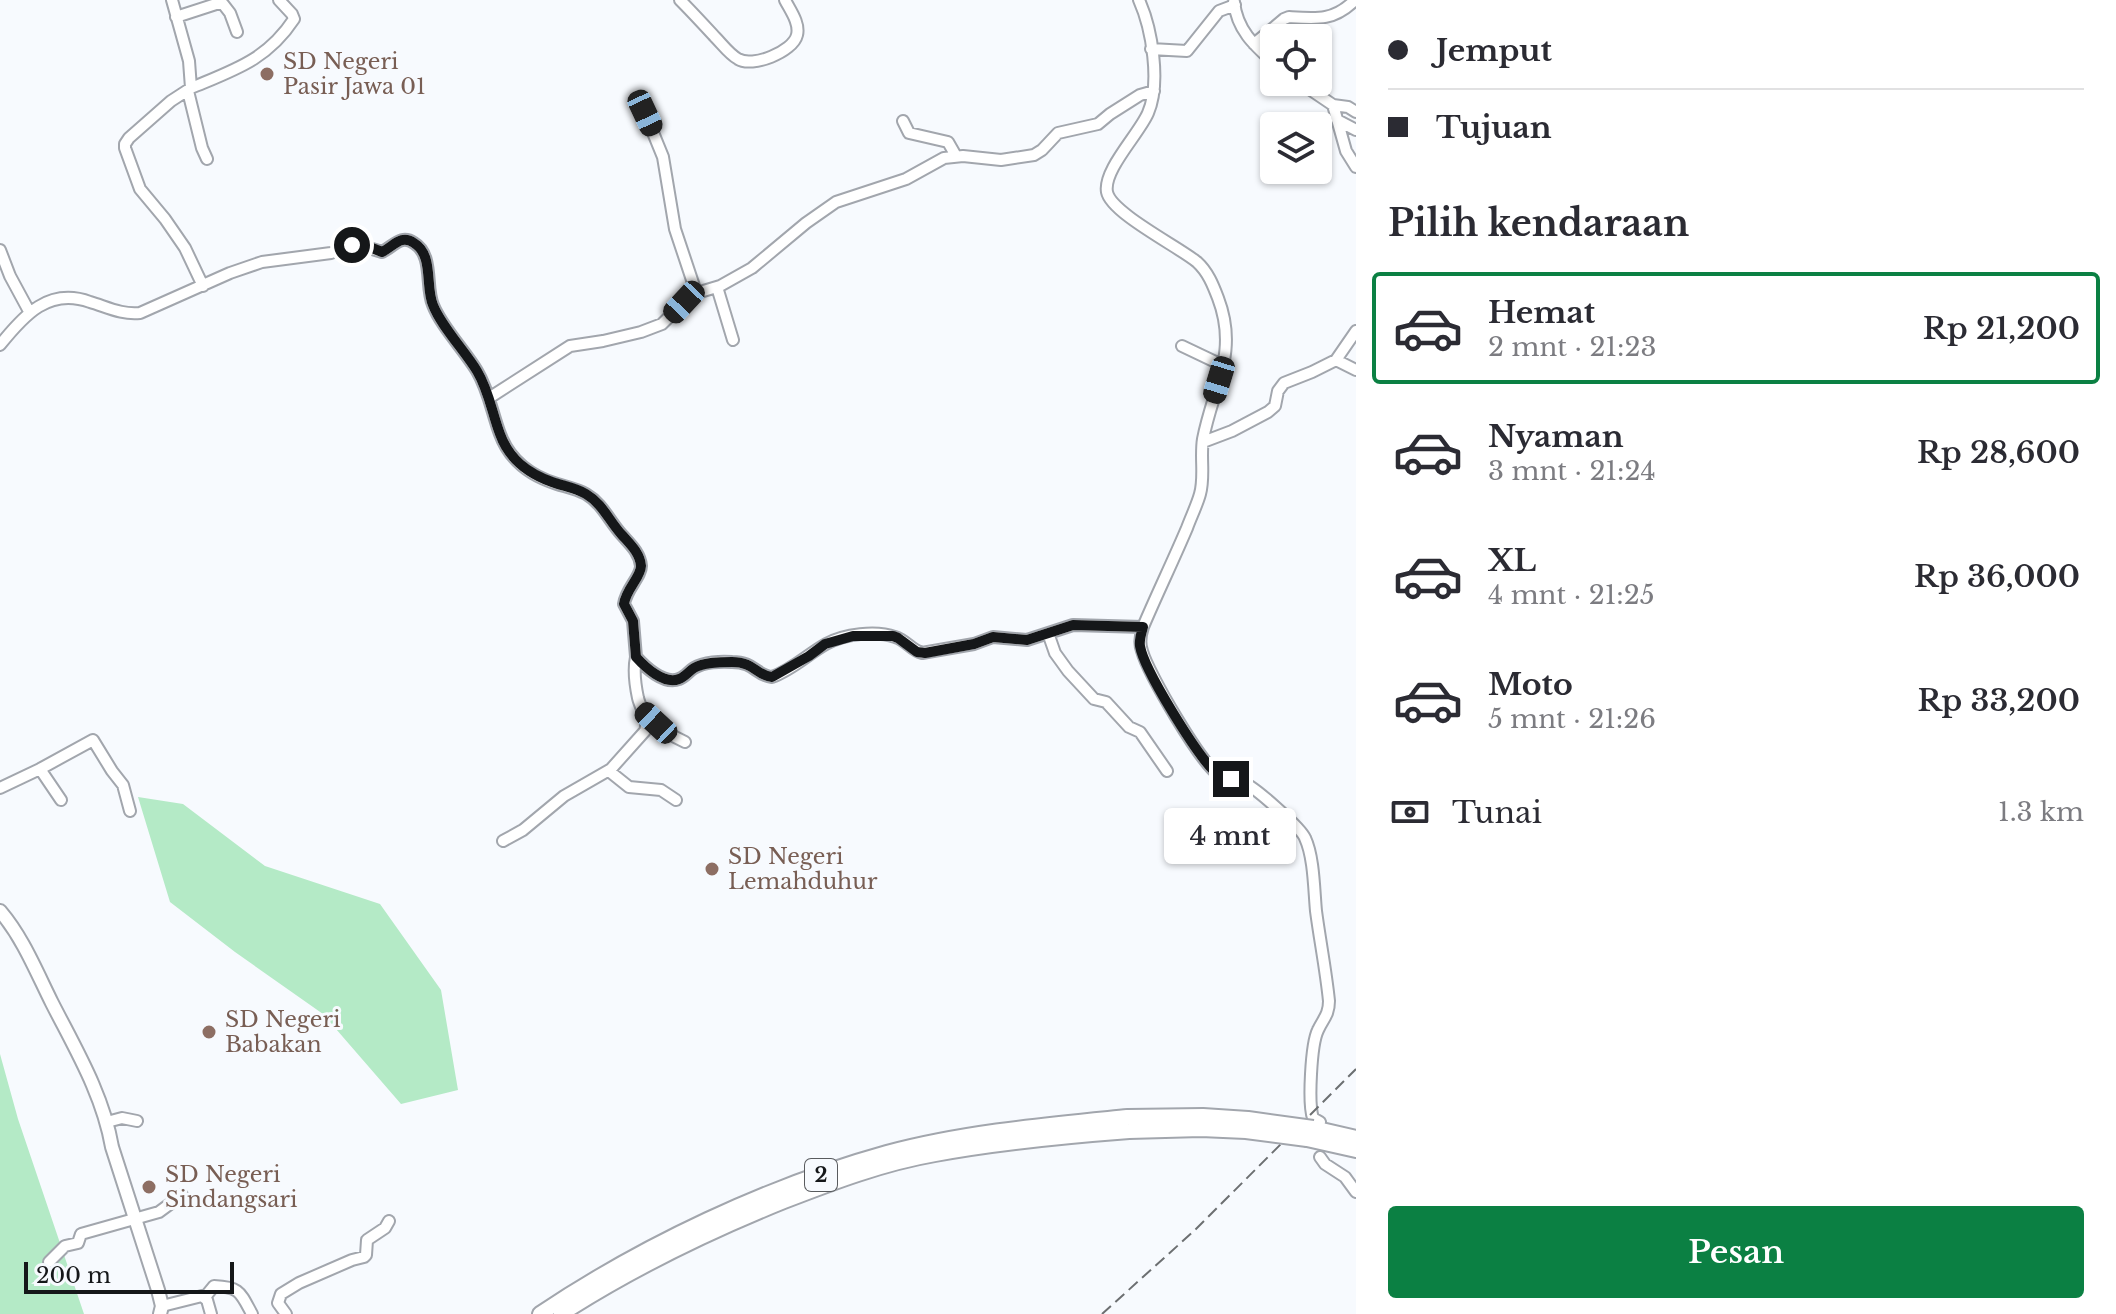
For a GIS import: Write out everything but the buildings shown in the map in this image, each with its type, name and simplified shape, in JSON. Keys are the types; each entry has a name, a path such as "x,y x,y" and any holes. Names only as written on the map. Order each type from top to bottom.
{"highway":[{"name":"2","path":"540,1314 633,1258 726,1212 816,1176 887,1153 937,1142 1040,1126 1128,1124 1218,1117 1248,1119 1356,1138"},
{"name":"2","path":"561,1314 639,1268 730,1223 819,1187 933,1154 1128,1124"},
{"name":"2","path":"1313,1130 1356,1150"}],"main road":[{"path":"0,911 23,943 99,1095 112,1147 156,1281 161,1310"}],"street":[{"path":"172,0 189,61 190,90 207,159"},
{"path":"203,286 181,242 140,189 125,144 171,101 243,66 266,50 294,19 279,0"},
{"path":"680,0 730,53 749,62 763,60 795,41 797,25 785,0"},
{"path":"1139,0 1151,49 1154,91 1141,127 1113,169 1107,193 1125,214 1189,256 1208,275 1223,311 1226,351 1203,442 1199,498 1143,627 1140,647 1149,668 1216,774 1252,787 1305,837 1329,1001 1327,1018 1317,1033 1312,1069 1313,1130"},
{"path":"1254,44 1284,19 1331,17 1344,11 1355,0"},
{"path":"1151,49 1187,51 1219,11 1234,2 1239,24 1260,50"},
{"path":"176,17 223,4 237,32"},
{"path":"696,290 700,292 717,287 756,265 806,223 843,199 906,179 939,160 956,156 1001,160 1030,156 1039,152 1058,133 1098,124 1137,97 1154,91"},
{"path":"1320,96 1333,105 1348,107 1356,112"},
{"path":"1333,105 1346,151 1356,167"},
{"path":"645,113 663,157 675,229 696,290"},
{"path":"1337,120 1356,130"},
{"path":"903,121 909,133 948,142 956,156"},
{"path":"0,345 30,313 51,300 67,297 122,313 140,313 262,262 331,253 356,244 382,252 399,240 411,241 419,247 425,258 433,306 484,383 503,443 516,462 548,481 578,490 592,498 640,560 641,570 628,589 624,604 633,621 634,676 647,724 645,731 609,771 564,796 523,830 503,841"},
{"path":"0,250 30,313"},
{"path":"717,287 733,340"},
{"path":"489,398 570,346 641,332 662,324 696,290"},
{"path":"1203,442 1268,412 1275,406 1278,391 1284,383 1336,360 1356,331"},
{"path":"1182,346 1224,366"},
{"path":"1336,360 1356,370"},
{"path":"636,657 668,680 677,680 697,666 729,662 745,663 762,675 772,677 825,644 853,636 893,636 917,652 925,653 974,644 993,637 1025,640 1073,625 1143,627"},
{"path":"1048,633 1055,653 1068,671 1094,699 1106,702 1129,727 1140,732 1167,771"},
{"path":"641,708 669,734 685,742"},
{"path":"0,788 93,740 123,785 130,811"},
{"path":"40,769 61,800"},
{"path":"609,771 629,787 661,790 676,800"},
{"path":"107,1122 122,1118 137,1121"},
{"path":"1320,1157 1345,1177 1356,1192"},
{"path":"49,1262 62,1248 79,1242 81,1234 159,1212 182,1195"},
{"path":"286,1314 278,1303 281,1294 299,1283 364,1257 367,1240 385,1228 389,1221"},
{"path":"205,1297 214,1286 231,1286 242,1295 252,1314"},
{"path":"161,1310 199,1296 205,1297"},
{"path":"205,1297 211,1314"}],"green space":[{"path":"138,797 183,804 265,866 380,904 441,990 458,1090 401,1104 323,1014 170,902"},
{"path":"0,1054 18,1119 84,1314 0,1314"}],"railway":[{"path":"1102,1314 1195,1230 1356,1069"}],"place":[{"name":"SD Negeri Pasir Jawa 01","path":"267,74"},
{"name":"SD Negeri Lemahduhur","path":"712,869"},
{"name":"SD Negeri Babakan","path":"209,1032"},
{"name":"SD Negeri Sindangsari","path":"149,1187"}],"route":[{"path":"352,245 364,245 382,252 401,239 417,244 425,258 433,306 481,378 507,450 525,468 548,481 578,490 598,503 633,548 640,560 641,570 628,589 624,604 633,621 636,657 644,666 668,680 677,680 697,666 729,662 745,663 762,675 772,677 829,642 867,634 896,637 917,652 925,653 974,644 993,637 1027,640 1073,625 1143,627 1140,647 1164,697 1211,768 1221,777 1231,779"}]}
